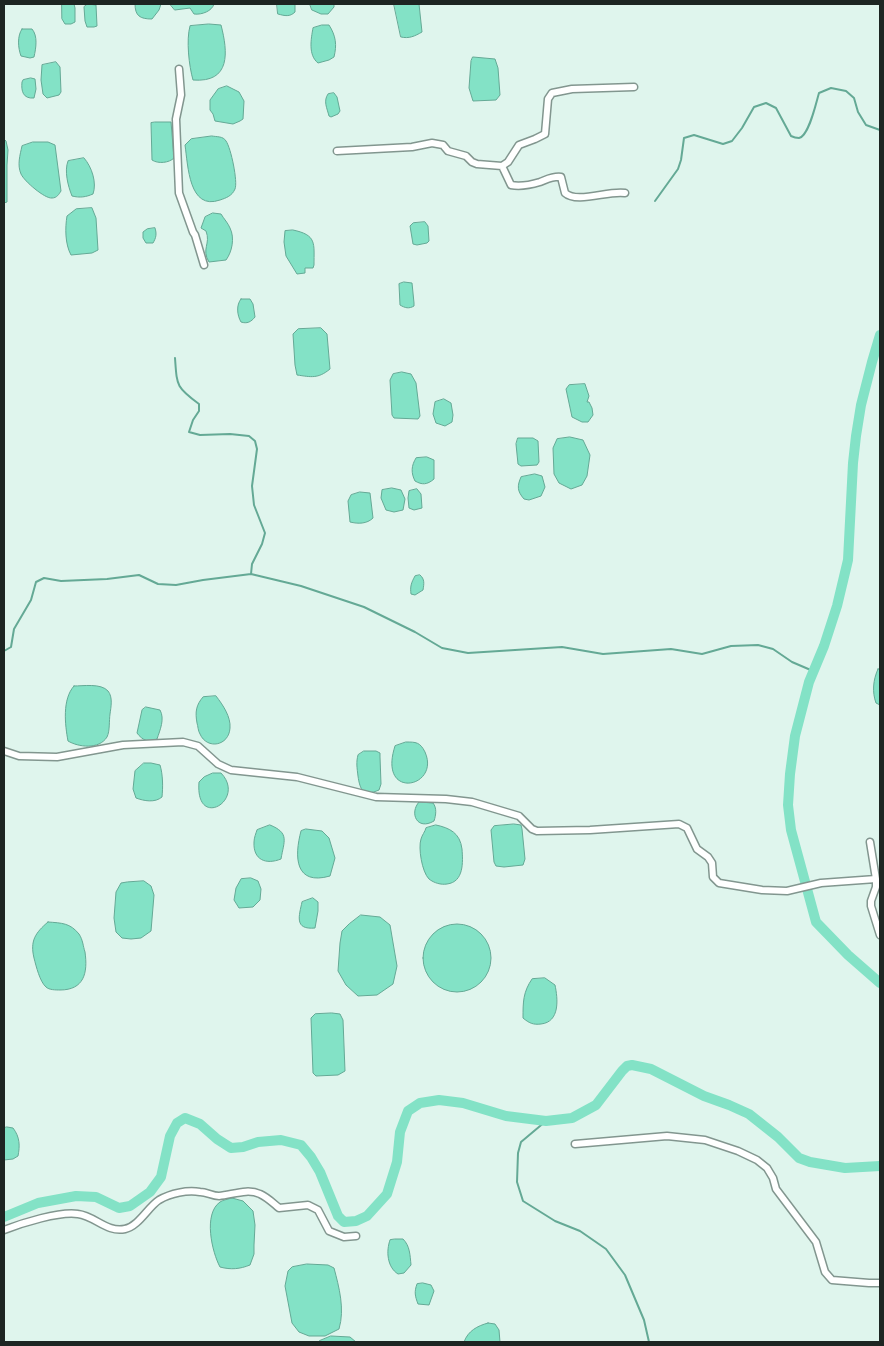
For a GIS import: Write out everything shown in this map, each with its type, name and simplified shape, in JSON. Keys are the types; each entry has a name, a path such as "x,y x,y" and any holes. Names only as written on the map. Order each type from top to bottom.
{"street":[{"path":"179,69 181,95 176,119 179,193 193,232 196,235 204,265"},
{"path":"338,151 412,147 432,143 444,144 448,151 466,156 477,164 502,166 508,162 519,145 545,134 548,99 552,93 572,89 634,87"},
{"path":"502,166 511,185 528,185 558,176 561,177 565,194 572,197 617,192 625,193"},
{"path":"4,751 19,756 57,757 123,745 183,742 198,746 218,764 231,770 297,777 376,798 446,799 472,802 519,816 532,829 537,831 590,830 679,824 687,828 697,849 708,856 712,864 713,877 719,883 762,890 787,891 821,883 876,879"},
{"path":"870,842 876,879 871,906 880,935"},
{"path":"871,906 880,904"},
{"path":"575,1144 667,1136 705,1140 738,1151 767,1168 773,1178 776,1189 816,1242 825,1272 832,1280 880,1283"},
{"path":"4,1230 66,1213 80,1214 113,1230 124,1229 131,1227 158,1200 178,1193 200,1191 216,1196 248,1191 260,1194 279,1208 308,1205 318,1210 329,1231 344,1237 356,1236"}],"shaded area":[{"path":"62,4 74,4 75,22 65,24 62,19"},
{"path":"88,4 96,5 97,26 94,27 87,27 85,21 84,7"},
{"path":"135,4 161,4 152,19 139,16"},
{"path":"170,4 214,4 209,11 194,14 190,8 175,10"},
{"path":"277,4 295,4 295,12 287,16 278,14"},
{"path":"310,4 334,4 334,7 328,14 321,14 312,10"},
{"path":"394,4 419,4 422,32 412,37 401,37"},
{"path":"221,25 225,45 224,64 214,76 205,80 193,80 188,53 190,26"},
{"path":"329,25 334,37 335,48 334,57 318,63 311,51 312,37 313,28"},
{"path":"22,29 32,29 34,32 36,42 34,57 21,56 18,42"},
{"path":"473,57 495,59 498,68 500,95 496,100 473,101 469,88"},
{"path":"56,62 60,67 61,92 59,95 47,98 43,94 41,80 42,65"},
{"path":"35,79 36,89 34,98 25,96 22,88 23,80"},
{"path":"227,86 239,92 244,101 243,119 233,124 215,121 210,110 210,100 218,89"},
{"path":"334,93 337,97 340,111 331,117 329,116 326,99 328,94"},
{"path":"171,122 174,158 166,162 152,160 151,123"},
{"path":"212,136 223,138 228,145 234,165 236,185 234,191 229,196 210,202 202,199 192,185 185,145 191,139"},
{"path":"4,139 8,150 7,202 4,203"},
{"path":"33,142 48,142 55,145 61,191 58,196 49,198 40,193 21,174 19,164 22,146"},
{"path":"84,158 93,175 93,194 83,197 72,196 66,174 68,161"},
{"path":"92,208 96,218 98,250 92,253 71,255 66,236 67,216 76,209"},
{"path":"213,213 221,214 232,232 233,240 226,260 209,262 206,253 206,231 201,228 205,217"},
{"path":"425,222 428,226 429,241 417,245 413,244 410,226 413,223"},
{"path":"155,228 156,236 153,243 146,243 143,238 143,232 147,229"},
{"path":"293,230 310,237 314,246 313,268 305,268 305,273 297,274 286,256 285,231"},
{"path":"404,282 412,283 414,306 410,308 400,305 399,284"},
{"path":"241,299 250,299 253,304 255,317 249,322 241,322 238,307"},
{"path":"321,328 327,334 330,369 314,376 297,375 293,334 298,329"},
{"path":"402,372 411,374 416,383 420,416 418,419 394,418 392,415 390,380 393,374"},
{"path":"585,384 589,396 587,402 589,402 592,408 593,415 588,422 582,422 572,417 566,389 569,385"},
{"path":"444,399 451,403 453,415 452,422 445,426 436,423 433,414 435,402"},
{"path":"570,437 583,440 590,455 587,476 582,485 571,489 559,483 554,474 553,448 557,439"},
{"path":"518,438 533,438 538,441 539,462 537,465 521,466 518,464 516,444"},
{"path":"427,457 434,460 434,479 424,484 415,481 412,469 416,458"},
{"path":"535,474 542,476 545,487 541,496 529,500 524,499 518,488 521,477"},
{"path":"392,488 401,490 405,499 403,510 394,512 386,510 381,498 382,490"},
{"path":"417,489 421,494 422,508 414,510 409,508 409,491"},
{"path":"360,492 370,493 373,518 362,523 350,522 348,501 351,495"},
{"path":"420,575 424,584 423,590 415,595 411,594 411,587 415,576"},
{"path":"878,669 880,669 880,705 876,703 874,690"},
{"path":"87,685 105,688 111,696 109,732 103,741 94,746 77,745 68,741 65,720 66,705 70,691 74,686"},
{"path":"216,696 228,715 230,728 226,739 217,744 212,744 203,739 199,733 196,712 197,706 203,697"},
{"path":"146,707 160,710 162,717 162,724 157,739 152,741 141,738 137,733 142,710"},
{"path":"406,742 421,746 425,752 428,764 425,774 418,780 409,783 401,782 394,775 392,764 395,746"},
{"path":"364,751 380,753 381,784 379,790 369,793 361,788 357,765 358,755"},
{"path":"144,763 160,765 162,773 162,797 153,801 136,798 133,789 135,771"},
{"path":"213,773 221,773 227,783 228,793 224,801 218,806 211,808 204,805 200,797 199,782 204,777"},
{"path":"419,802 433,803 436,812 434,821 423,824 416,819 415,811"},
{"path":"270,825 281,831 284,838 281,859 275,861 262,860 258,857 254,848 257,830"},
{"path":"436,825 454,832 461,843 461,871 457,880 447,884 433,882 429,879 424,871 421,860 421,838 426,828"},
{"path":"521,825 522,829 525,859 523,865 496,866 491,830 494,826"},
{"path":"306,829 322,831 329,838 335,858 330,876 310,877 300,867 298,859 299,841 301,831"},
{"path":"251,878 258,881 261,889 260,900 253,907 239,908 234,900 236,888 241,879"},
{"path":"144,881 151,886 154,895 151,931 141,938 122,938 116,932 114,918 116,892 121,883"},
{"path":"313,898 318,902 318,911 315,928 308,928 301,924 299,917 302,902"},
{"path":"361,915 380,917 390,925 397,966 393,984 377,995 358,996 346,985 338,971 342,931"},
{"path":"48,922 62,923 69,926 76,930 81,938 85,952 86,967 83,979 74,987 60,990 51,989 44,985 40,978 34,958 33,942 40,930"},
{"path":"457,924 470,927 481,934 488,945 491,958 488,971 481,982 470,989 457,992 444,989 433,982 426,971 423,958 426,945 433,934 444,927"},
{"path":"545,978 555,985 557,1003 555,1014 547,1022 533,1024 523,1018 525,993 532,979"},
{"path":"315,1014 340,1014 343,1020 345,1071 338,1075 316,1076 313,1073 311,1018"},
{"path":"4,1128 13,1128 15,1131 19,1142 19,1149 18,1156 13,1159 4,1160"},
{"path":"232,1198 243,1201 253,1211 255,1225 254,1254 250,1265 232,1269 220,1267 214,1252 210,1224 215,1208 221,1201"},
{"path":"403,1239 409,1251 411,1265 404,1273 398,1274 390,1263 388,1254 389,1244 390,1240"},
{"path":"307,1264 328,1265 334,1268 336,1275 341,1298 341,1321 339,1329 325,1336 309,1336 299,1332 292,1323 285,1286 288,1271 292,1267"},
{"path":"417,1284 431,1285 434,1291 429,1305 418,1304 416,1299"},
{"path":"488,1323 495,1324 499,1330 500,1342 464,1342 473,1330"},
{"path":"331,1336 350,1337 356,1342 318,1342"}],"waterway":[{"path":"655,201 678,169 684,138 694,135 723,144 732,141 754,107 766,103 776,108 791,136 799,138 803,136 809,126 819,93 831,88 846,91 854,98 858,112 866,125 880,130"},
{"path":"880,335 861,405 856,436 848,560 837,606 824,646 809,682 795,736 788,805 791,830 816,922 848,955 880,983"},
{"path":"175,358 176,375 179,385 186,394 199,404 199,411 193,420 189,432 200,435 230,434 249,436 255,441 257,449 252,486 254,505 265,533 252,564 251,574"},
{"path":"4,651 11,647 14,629 31,600 36,582 44,578 61,581 107,579 139,575 158,584 176,585 251,574 301,586 364,607 415,632 442,648 468,653 562,647 603,654 671,649 702,654 731,646 758,645 773,649 792,662 813,671"},
{"path":"4,1217 38,1203 76,1196 96,1197 119,1208 130,1206 150,1192 161,1177 170,1136 177,1123 185,1118 200,1124 231,1148 243,1147 258,1142 281,1140 301,1145 320,1172 338,1216 344,1222 356,1221 367,1216 387,1194 397,1162 400,1132 408,1111 420,1103 439,1100 463,1103 506,1116 546,1121 572,1118 596,1105 622,1071 627,1066 632,1065 651,1069 704,1096 749,1114 778,1137 799,1158 810,1162 845,1168 880,1166"},
{"path":"546,1121 521,1142 518,1153 517,1182 523,1201 555,1221 580,1231 606,1249 625,1275 644,1320 649,1342"}]}
